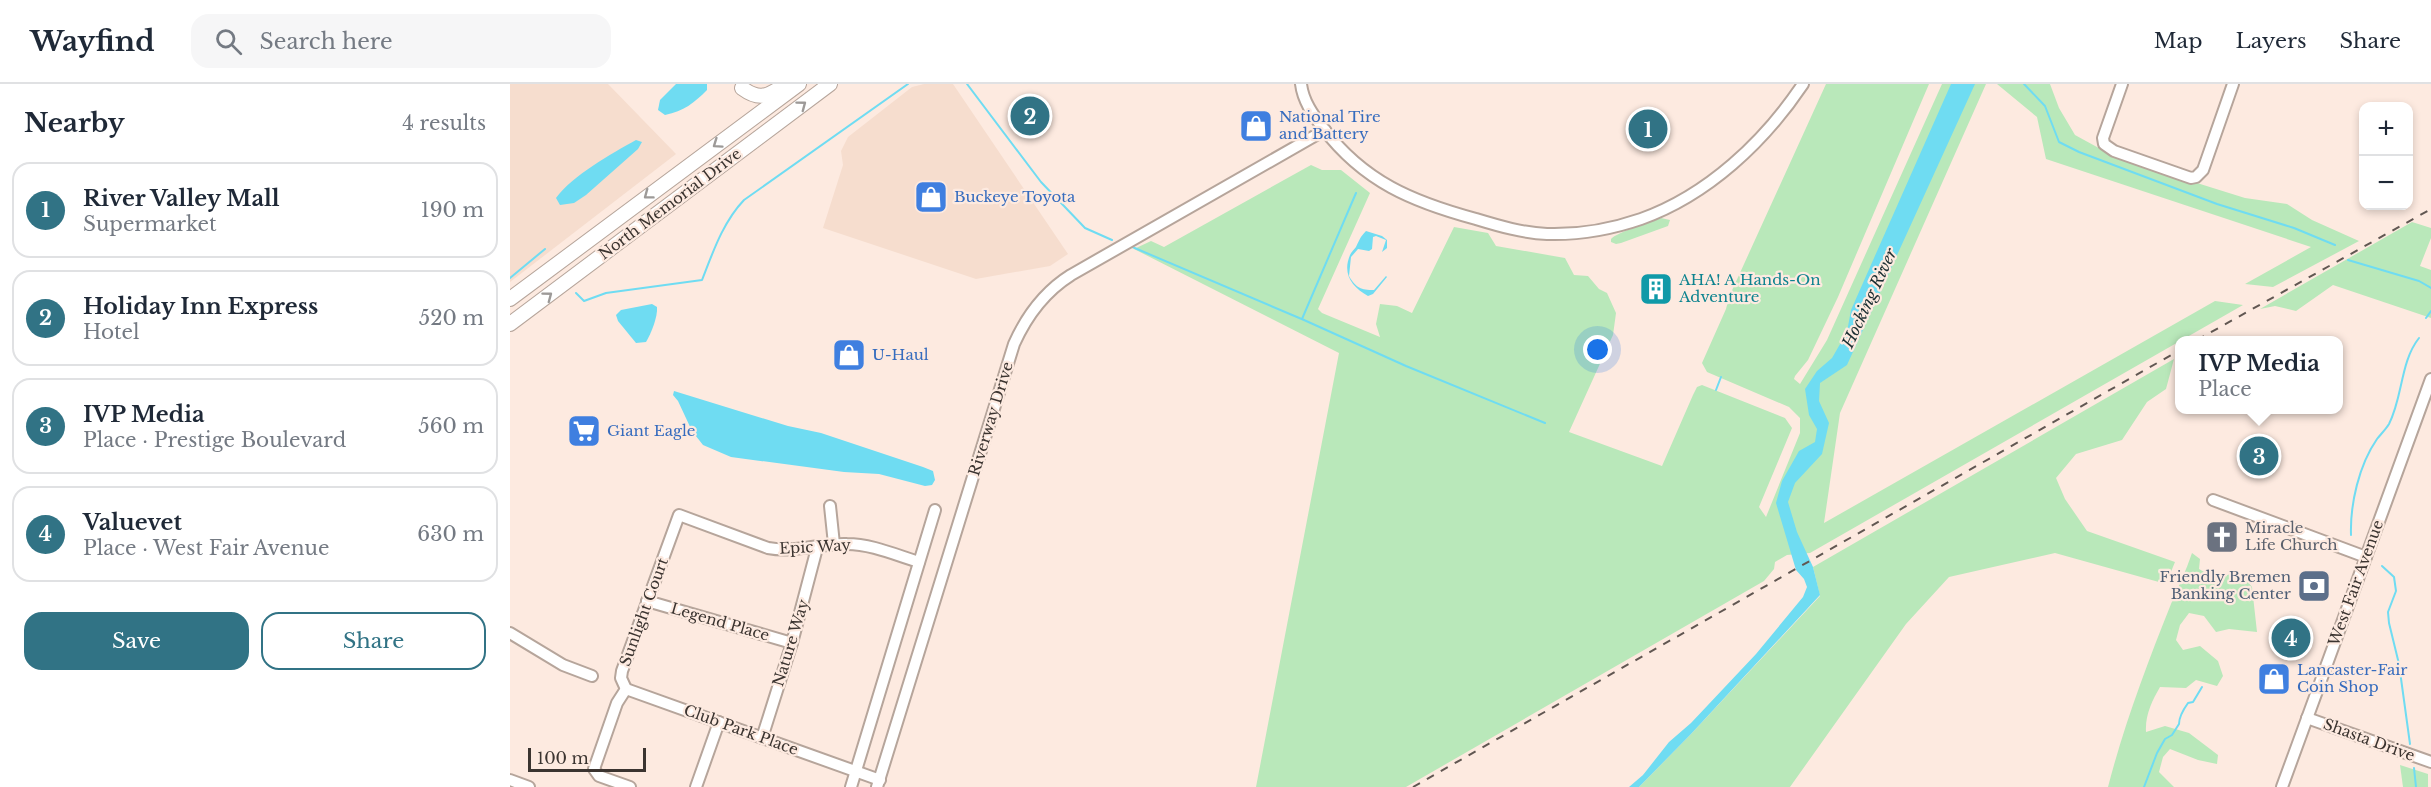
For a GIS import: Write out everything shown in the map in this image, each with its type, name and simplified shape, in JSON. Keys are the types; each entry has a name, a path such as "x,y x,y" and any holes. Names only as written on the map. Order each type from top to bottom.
{"main road":[{"path":"742,88 749,94 761,97 771,95 785,84"},
{"name":"North Memorial Drive","path":"510,299 799,84"},
{"name":"North Memorial Drive","path":"510,324 830,84"},
{"path":"663,209 673,195 759,126 764,115 762,112"}],"street":[{"path":"1301,84 1309,106 1325,130 1345,155 1369,175 1422,202 1519,230 1545,234 1571,234 1605,229 1639,220 1692,195 1731,165 1753,144 1779,117 1803,84"},
{"path":"2122,84 2103,138 2104,144 2114,151 2190,178 2196,177 2203,170 2233,84"},
{"name":"Riverway Drive","path":"878,784 1014,344 1022,326 1042,299 1065,279 1325,130"},
{"name":"West Fair Avenue","path":"2282,787 2431,379"},
{"path":"2212,500 2366,557"},
{"path":"830,506 834,544"},
{"path":"851,787 935,510"},
{"name":"Epic Way","path":"679,515 782,551 834,544 860,544 919,562"},
{"name":"Sunlight Court","path":"630,787 596,774 594,769 617,704 626,689 621,678 622,671 679,515"},
{"name":"Nature Way","path":"762,738 792,643 817,548"},
{"name":"Legend Place","path":"647,601 792,643"},
{"path":"510,633 562,665 592,676"},
{"name":"Club Park Place","path":"626,689 856,771 878,784"},
{"name":"Shasta Drive","path":"2307,718 2431,762"},
{"path":"696,787 719,722"},
{"path":"510,780 529,787"}],"shaded area":[{"path":"510,84 608,84 676,154 510,282"},
{"name":"Buckeye Toyota","path":"924,84 953,84 1068,254 1050,266 976,279 823,228 843,165 841,151 848,137 912,87"}],"green space":[{"path":"1826,84 1929,84 1838,297 1808,360 1795,376 1794,379 1800,384 1827,340 1942,84 1986,84 1840,413 1824,523 2215,301 2243,305 2189,336 2175,336 2175,344 1810,553 1787,555 1775,562 1774,569 1764,581 1406,787 1256,787 1339,353 1134,249 1151,241 1164,247 1311,165 1322,170 1341,170 1370,193 1318,309 1322,313 1380,337 1376,324 1380,304 1397,306 1412,313 1454,227 1488,233 1496,246 1565,258 1574,275 1588,276 1599,289 1607,293 1616,313 1613,335 1569,432 1662,466 1693,395 1697,387 1702,385 1785,418 1792,428 1759,507 1766,517 1800,433 1800,418 1789,407 1707,372 1702,363 1729,297"},
{"path":"1997,84 2050,84 2059,108 2075,135 2117,158 2245,198 2287,204 2312,220 2359,241 2273,287 2245,284 2311,247 2046,159 2037,117"},
{"path":"1661,218 1670,220 1668,226 1621,243 1611,242 1614,236 1620,233"},
{"path":"2412,222 2431,228 2431,238 2420,266 2431,270 2431,318 2333,285 2296,311 2275,306 2260,309"},
{"path":"2174,359 2166,389 2147,402 2122,440 2076,454 2056,478 2065,499 2087,531 2175,562 2166,584 2055,553 1949,577 1906,624 1790,787 1639,787 1820,596 1813,567"},
{"path":"2192,553 2200,559 2199,569 2216,579 2239,571 2252,587 2257,632 2229,629 2216,632 2204,616 2189,613 2180,625 2176,640 2183,650 2200,646 2218,661 2223,676 2217,686 2196,680 2186,688 2160,687 2150,708 2146,732 2165,726 2189,733 2218,755 2217,764 2198,760 2170,749 2163,757 2159,772 2174,787 2108,787 2136,695"},
{"path":"2400,765 2428,774 2428,787 2403,787"}],"water":[{"path":"676,84 707,84 707,90 688,106 665,115 658,110 660,100"},
{"name":"Hocking River","path":"1951,84 1975,84 1847,365 1820,383 1819,401 1829,423 1822,454 1795,483 1788,502 1797,532 1813,567 1820,595 1639,787 1629,787 1643,775 1669,742 1691,723 1756,654 1803,597 1807,587 1804,579 1796,570 1776,503 1782,481 1799,451 1815,442 1817,429 1809,415 1805,389 1817,371 1832,358 1847,332 1851,310"},
{"path":"636,140 642,142 638,149 586,195 574,203 560,205 556,198 572,181"},
{"path":"1366,231 1387,240 1387,248 1382,252 1386,240 1376,236 1373,237 1372,249 1369,251 1358,249 1351,257 1349,276 1359,288 1374,290 1387,277 1373,294 1368,296 1353,284 1350,279 1348,274 1347,268 1350,254"},
{"path":"652,304 657,307 657,311 652,330 646,342 636,343 618,321 616,315 621,310"},
{"path":"674,391 788,426 821,433 923,467 933,471 935,480 932,485 925,486 879,474 844,472 731,457 703,445 692,431 673,395"}],"waterway":[{"path":"576,293 584,301 606,293 702,280 724,228 744,200 908,84"},
{"path":"967,84 1041,182 1085,228 1112,240"},
{"path":"2024,84 2045,106 2059,142 2079,152 2217,204 2294,228 2335,245"},
{"path":"1302,319 1356,193"},
{"path":"1130,246 1406,366 1545,423"},
{"path":"510,278 545,249"},
{"path":"2348,260 2419,281 2431,288"},
{"path":"2426,318 2431,311"},
{"path":"2351,535 2354,498 2365,461 2394,414 2408,358 2419,338"},
{"path":"1716,390 1721,377"},
{"path":"2382,566 2394,577 2396,591 2388,612 2389,623 2399,664 2410,744"},
{"path":"2144,787 2165,739 2172,735 2179,724 2184,708 2188,703 2193,702 2202,687"},
{"path":"2414,768 2416,787"}],"railway":[{"path":"2204,336 2431,209"},
{"path":"1413,787 2175,353"}],"place":[{"name":"Holiday Inn Express","path":"1030,116"},
{"name":"National Tire and Battery","path":"1256,126"},
{"name":"River Valley Mall","path":"1648,129"},
{"name":"Buckeye Toyota","path":"931,197"},
{"name":"AHA! A Hands-On Adventure","path":"1656,289"},
{"name":"U-Haul","path":"849,355"},
{"name":"Giant Eagle","path":"584,431"},
{"name":"IVP Media","path":"2259,456"},
{"name":"Miracle Life Church","path":"2222,537"},
{"name":"Friendly Bremen Banking Center","path":"2314,586"},
{"name":"Valuevet","path":"2291,638"},
{"name":"Lancaster-Fair Coin Shop","path":"2274,679"}]}
